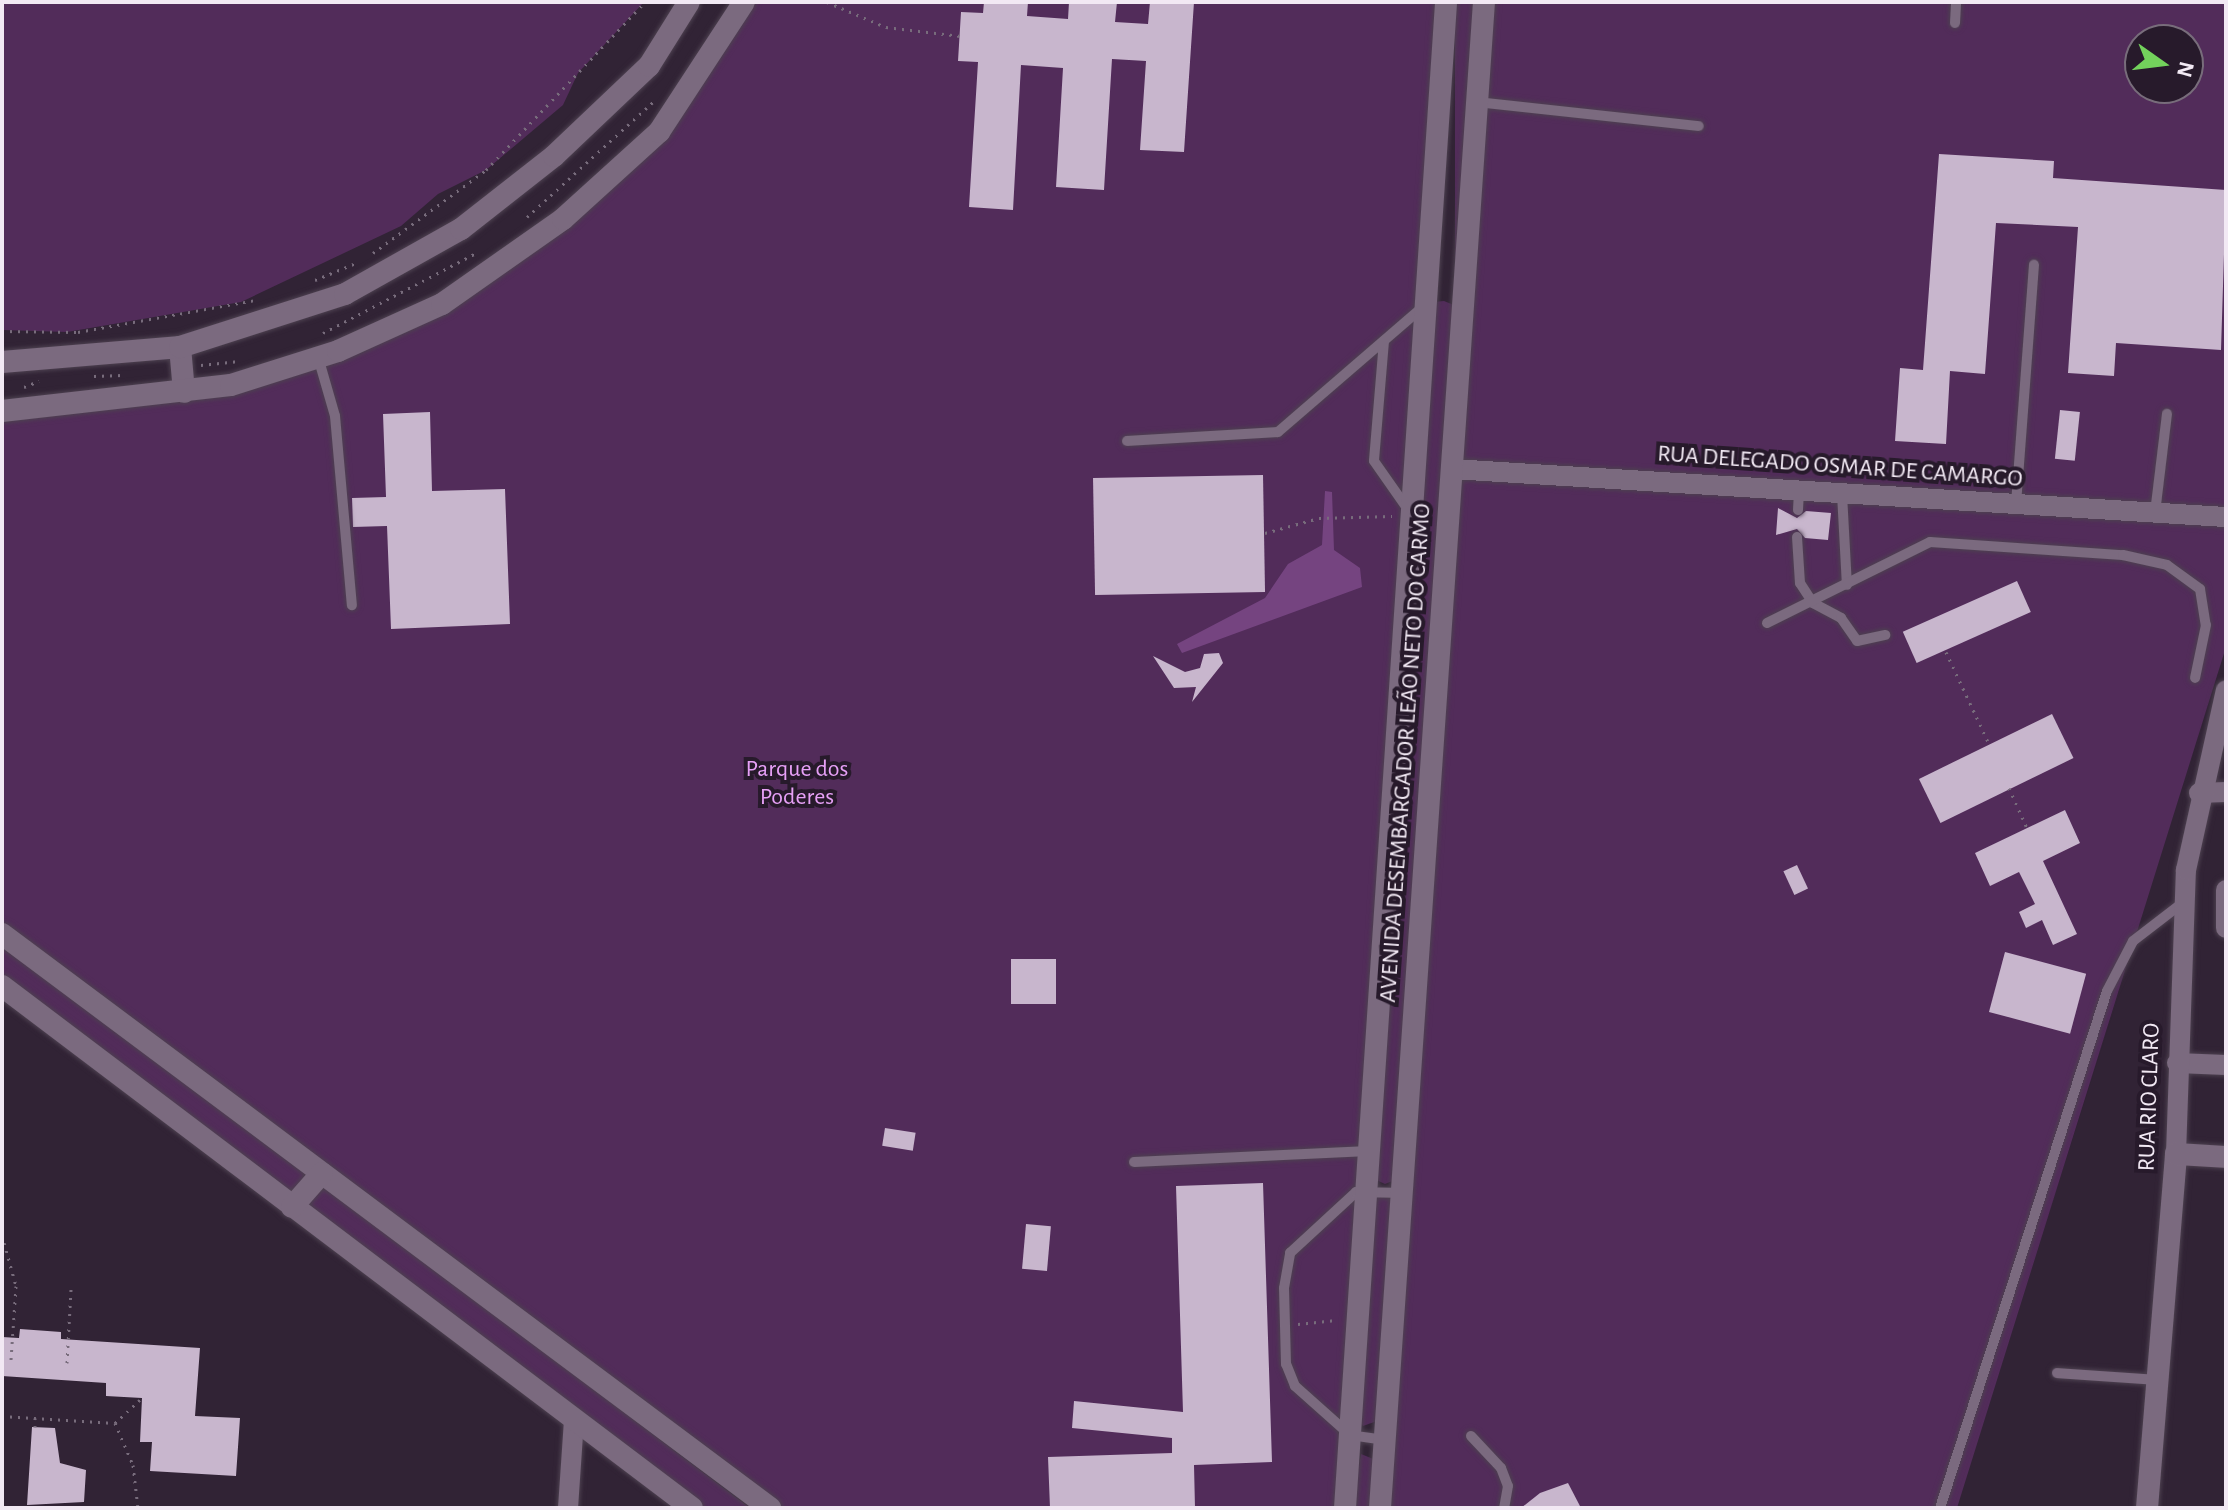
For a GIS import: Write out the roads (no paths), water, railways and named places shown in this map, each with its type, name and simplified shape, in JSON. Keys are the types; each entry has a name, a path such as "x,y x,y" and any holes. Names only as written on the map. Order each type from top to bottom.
{"main road":[{"path":"2,362 180,347 345,294 461,229 554,156 649,66 689,2"},
{"path":"2,411 184,392 318,357 442,304 563,219 659,132 744,2"},
{"name":"AVENIDA DESEMBARGADOR LEÃO NETO DO CARMO","path":"1345,1508 1446,2"},
{"name":"AVENIDA DESEMBARGADOR LEÃO NETO DO CARMO","path":"1380,1508 1484,2"},
{"path":"1427,294 1466,286"},
{"path":"180,347 184,392"},
{"path":"2,934 770,1508"},
{"path":"5,990 692,1508"},
{"path":"2176,1154 2226,1157"},
{"name":"RUA RIO CLARO","path":"2147,1508 2176,1154"},
{"path":"292,1207 322,1173"}],"street":[{"name":"RUA DELEGADO OSMAR DE CAMARGO","path":"1452,469 1799,500 1842,494 2226,517"},
{"name":"RUA RIO CLARO","path":"2176,1154 2185,901 2199,793 2226,690"},
{"path":"2199,793 2226,792"},
{"path":"2226,890 2226,928"},
{"path":"2177,1063 2226,1065"},
{"path":"568,1508 574,1421"}],"lane":[{"path":"1955,23 1956,2"},
{"path":"1477,102 1699,126"},
{"path":"2016,504 2034,265"},
{"path":"1127,441 1278,432 1384,341 1427,294"},
{"path":"1384,341 1374,461 1412,515"},
{"path":"318,357 335,416 352,605"},
{"path":"2155,513 2167,414"},
{"path":"1842,494 1847,585"},
{"path":"1797,537 1800,583 1813,603 1841,618 1857,641 1885,635"},
{"path":"1767,623 1813,603 1930,542 2167,565 2200,589 2206,625 2195,678"},
{"path":"1940,1508 2107,991 2133,941 2185,901"},
{"path":"1134,1162 1369,1151"},
{"path":"1385,1440 1350,1435 1295,1386 1286,1364 1284,1288 1290,1253 1356,1192 1402,1193"},
{"path":"2057,1373 2157,1380"},
{"path":"1471,1436 1501,1468 1508,1486 1504,1508"}],"park label":[{"name":"Parque dos Poderes","path":"797,784"}]}
